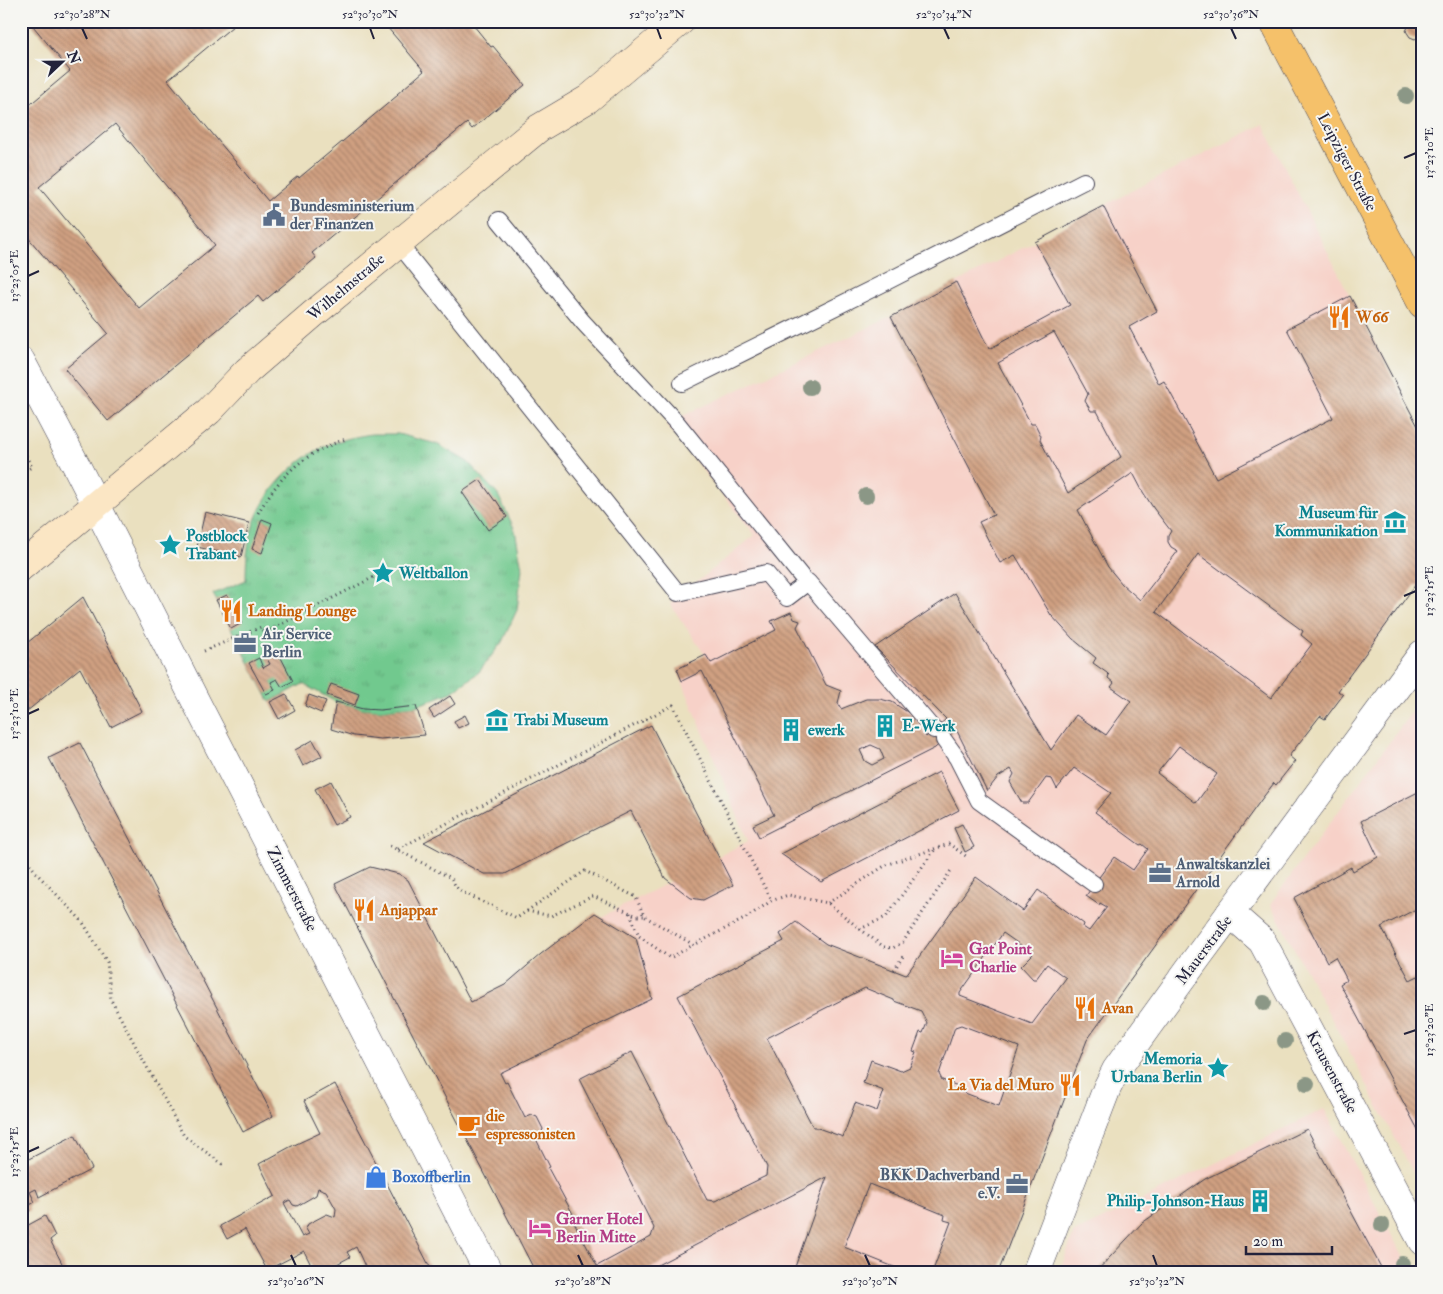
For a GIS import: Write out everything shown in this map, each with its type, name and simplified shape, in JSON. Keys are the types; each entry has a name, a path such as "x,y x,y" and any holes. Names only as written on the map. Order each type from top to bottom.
{"main road":[{"name":"Wilhelmstraße","path":"21,567 209,411 271,350 398,244 539,128 588,99 681,21"},
{"name":"Leipziger Straße","path":"1273,21 1422,304"}],"street":[{"name":"Zimmerstraße","path":"21,361 96,504 488,1273"},
{"name":"Mauerstraße","path":"1036,1273 1107,1088 1116,1070 1422,654"},
{"name":"Krausenstraße","path":"1230,914 1262,941 1422,1241"}],"lane":[{"path":"682,383 1084,181"},
{"path":"499,220 584,322 678,424 801,576"},
{"path":"398,244 678,593 766,573 788,598 808,582 957,758 979,801 1094,884"}],"path":[{"path":"258,513 270,493 286,473 305,458 328,445 346,438"},
{"path":"21,447 32,467 21,473"},
{"path":"204,651 261,627 264,633 378,575"},
{"path":"398,850 673,705 771,900"},
{"path":"828,903 886,865 949,844 966,856"},
{"path":"390,846 451,878 458,890 517,918 585,871 636,898 644,916"},
{"path":"860,929 886,917 936,848"},
{"path":"21,852 38,875 82,921 108,962 111,1000 184,1136 224,1165"},
{"path":"630,912 639,936 670,958 746,918 771,900 788,896 828,903 884,947 893,948 903,942 952,869"},
{"path":"528,911 551,916 593,896 637,916 644,916 694,945"},
{"path":"894,970 904,955"}],"shaded area":[{"path":"1263,124 1422,434 1422,588 1416,585 1338,691 1343,695 1325,719 1319,716 1289,756 1295,761 1261,800 1087,1040 998,1273 536,1273 430,1067 576,930 748,841 677,669 705,655 670,604 755,535 666,424 891,317"},
{"path":"1422,698 1422,1189 1271,905"},
{"name":"Philip-Johnson-Haus","path":"1324,1109 1412,1273 1059,1273 1074,1233"}],"green space":[{"path":"372,434 398,434 437,444 468,462 498,495 515,530 522,568 517,610 502,642 479,672 452,692 416,706 380,710 363,709 336,702 303,684 270,702 213,594 246,580 247,553 253,526 265,500 283,477 317,450 330,444"}],"building":[{"name":"Bundesministerium der Finanzen","path":"29,21 120,21 125,27 132,21 239,21 168,80 268,201 298,176 299,178 424,71 382,21 470,21 525,85 472,129 467,123 312,253 316,258 263,302 258,296 108,421 65,369 108,333 21,229 21,112 70,71","holes":["115,124 215,245 139,308 39,187"]},
{"path":"1401,21 1422,21 1422,39 1420,36 1415,39 1410,37 1406,31 1408,25 1403,24"},
{"path":"1103,206 1157,311 1129,327 1159,384 1164,381 1216,478 1333,418 1287,329 1350,296 1422,434 1422,588 1416,584 1338,691 1343,695 1325,719 1320,716 1289,756 1295,761 1261,800 1087,1040 998,1273 932,1273 951,1222 944,1220 945,1215 869,1184 844,1247 909,1273 811,1273 795,1267 827,1177 642,1273 536,1273 335,884 370,867 399,874 408,880 471,1002 505,985 541,954 595,913 636,938 652,999 500,1073 505,1083 507,1082 525,1118 532,1115 537,1117 543,1129 541,1135 535,1137 550,1167 548,1168 574,1216 572,1218 597,1266 651,1237 654,1228 579,1079 632,1052 707,1200 715,1201 766,1176 767,1167 678,996 784,941 780,934 796,922 826,944 906,975 976,877 1023,911 1038,890 1084,924 1083,927 1089,931 1107,907 1100,903 1099,905 1086,896 1094,884 1114,857 1133,870 1148,849 1095,812 1111,793 1074,768 1057,789 1052,779 1046,778 1028,803 1022,803 1010,782 1014,774 1011,769 998,777 987,791 956,729 935,748 759,837 753,825 774,815 702,671 682,681 677,669 706,655 711,663 776,630 771,621 791,612 794,619 800,621 797,627 826,685 841,691 838,703 841,709 866,699 880,699 892,702 912,715 926,737 946,719 875,647 955,593 1051,750 1076,715 1106,735 1131,701 1111,687 1114,683 1108,678 1109,675 1093,663 1096,658 1073,639 1051,615 1015,555 1000,563 979,522 994,515 891,317 956,282 989,349 1070,305 1035,242","holes":["1054,332 1088,394 1085,401 1091,411 1097,411 1121,457 1068,493 1040,440 1041,436 1035,424 1031,424 998,363","1133,473 1154,509 1171,531 1168,536 1168,542 1171,547 1178,551 1140,600 1122,584 1108,567 1078,510","1198,554 1303,631 1301,635 1312,644 1271,698 1156,612","871,745 880,749 884,759 872,765 865,761 860,750","1179,746 1217,774 1196,803 1157,773","1003,933 1033,954 1021,966 1033,979 1036,979 1047,964 1066,978 1032,1024 960,996 960,993","865,988 921,1011 927,1023 923,1033 920,1032 913,1051 916,1052 910,1067 901,1071 871,1060 863,1083 884,1091 877,1111 855,1103 843,1137 813,1127 767,1038","961,1025 1019,1047 999,1106 957,1090 958,1086 942,1080 939,1074 955,1027"]},
{"path":"480,480 507,517 488,530 462,492"},
{"path":"205,512 249,523 241,557 197,547"},
{"path":"262,519 272,523 262,553 252,549"},
{"path":"227,595 242,623 231,629 216,600"},
{"path":"83,597 142,711 111,727 80,668 21,716 21,648"},
{"path":"246,633 254,649 244,653 236,637"},
{"path":"277,650 293,681 282,687 277,679 271,682 275,690 266,694 249,663 259,658 263,668 270,664 266,657"},
{"path":"331,684 359,694 355,705 327,695"},
{"path":"286,694 295,710 279,719 270,702"},
{"path":"309,695 326,701 321,713 305,706"},
{"path":"450,696 455,704 434,718 429,710"},
{"path":"336,702 363,709 380,710 416,706 425,735 380,739 354,736 331,729"},
{"path":"465,715 469,723 458,728 454,721"},
{"path":"651,725 733,885 703,900 691,898 665,878 631,811 505,874 484,874 424,842"},
{"path":"313,740 322,756 303,766 295,750"},
{"path":"80,743 273,1116 243,1132 49,758"},
{"path":"939,772 959,810 821,882 781,854"},
{"path":"331,781 350,817 334,825 315,789"},
{"path":"1422,790 1422,906 1381,927 1410,980 1418,976 1422,982 1422,1137 1340,984 1347,980 1335,957 1327,962 1294,898 1351,867 1353,871 1378,857 1361,821"},
{"path":"962,824 974,847 965,852 954,828"},
{"path":"335,1084 433,1273 368,1273 356,1247 347,1252 350,1257 320,1273 315,1273 304,1251 267,1270 245,1229 227,1239 220,1226 275,1196 259,1164 320,1133 304,1101","holes":["318,1188 326,1191 336,1209 335,1217 327,1214 308,1224 306,1229 309,1234 302,1237 284,1203 290,1200 293,1205 297,1206 316,1195"]},
{"name":"Philip-Johnson-Haus","path":"1307,1129 1384,1273 1095,1273 1142,1223 1205,1179"},
{"path":"75,1135 92,1169 39,1197 36,1189 30,1192 35,1202 28,1206 30,1210 21,1215 21,1163"},
{"path":"45,1216 55,1236 50,1240 67,1273 21,1273 21,1229"}],"place":[{"name":"Bundesministerium der Finanzen","path":"274,215"},
{"name":"W66","path":"1339,317"},
{"name":"Museum für Kommunikation","path":"1395,522"},
{"name":"Postblock Trabant","path":"170,545"},
{"name":"Weltballon","path":"383,573"},
{"name":"Landing Lounge","path":"231,611"},
{"name":"Air Service Berlin","path":"245,643"},
{"name":"Trabi Museum","path":"497,720"},
{"name":"E-Werk","path":"885,726"},
{"name":"ewerk","path":"791,730"},
{"name":"Anwaltskanzlei Arnold","path":"1160,873"},
{"name":"Anjappar","path":"364,910"},
{"name":"Gat Point Charlie","path":"952,958"},
{"name":"Avan","path":"1085,1008"},
{"name":"Memoria Urbana Berlin","path":"1218,1068"},
{"name":"La Via del Muro","path":"1070,1085"},
{"name":"die espressonisten","path":"469,1125"},
{"name":"Boxoffberlin","path":"376,1177"},
{"name":"BKK Dachverband e.V.","path":"1017,1184"},
{"name":"Philip-Johnson-Haus","path":"1260,1201"},
{"name":"Garner Hotel Berlin Mitte","path":"540,1228"}]}
